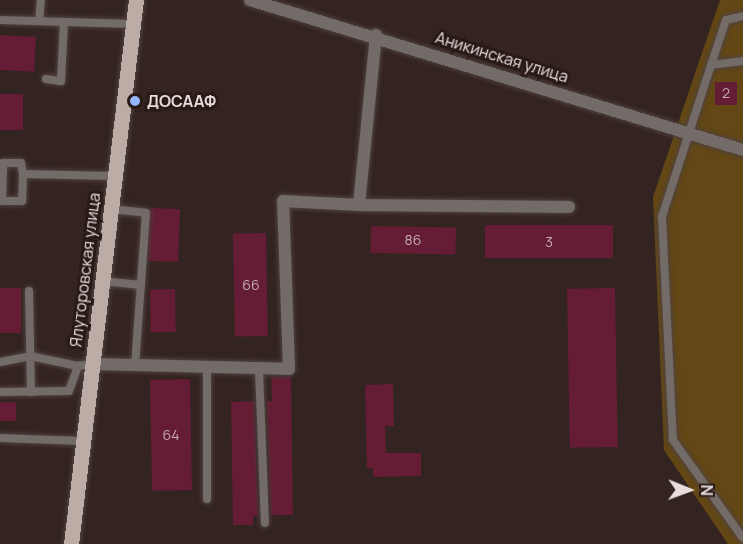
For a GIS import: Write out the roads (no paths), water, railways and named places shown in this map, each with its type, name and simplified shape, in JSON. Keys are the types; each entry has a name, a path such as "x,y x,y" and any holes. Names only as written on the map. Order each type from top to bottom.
{"main road":[{"name":"Ялуторовская улица","path":"71,544 82,441 84,365 101,281 136,0"}],"street":[{"name":"Аникинская улица","path":"250,0 376,35 743,150"},
{"path":"359,205 376,35"},
{"path":"84,365 289,369 283,201 359,205 569,207"}],"lane":[{"path":"39,21 41,0"},
{"path":"743,16 726,20 691,134 662,217 673,440 743,538"},
{"path":"0,20 133,24"},
{"path":"46,80 61,81 64,22"},
{"path":"711,65 743,61"},
{"path":"3,163 21,163 23,174 22,201 2,201 3,163"},
{"path":"23,174 114,176"},
{"path":"110,209 146,213 135,366"},
{"path":"101,281 141,285"},
{"path":"29,291 31,392"},
{"path":"0,362 30,356 84,365 69,391 0,392"},
{"path":"207,367 207,499"},
{"path":"259,369 265,523"},
{"path":"0,438 82,441"}],"place":[{"name":"ДОСААФ","path":"135,101"}]}
